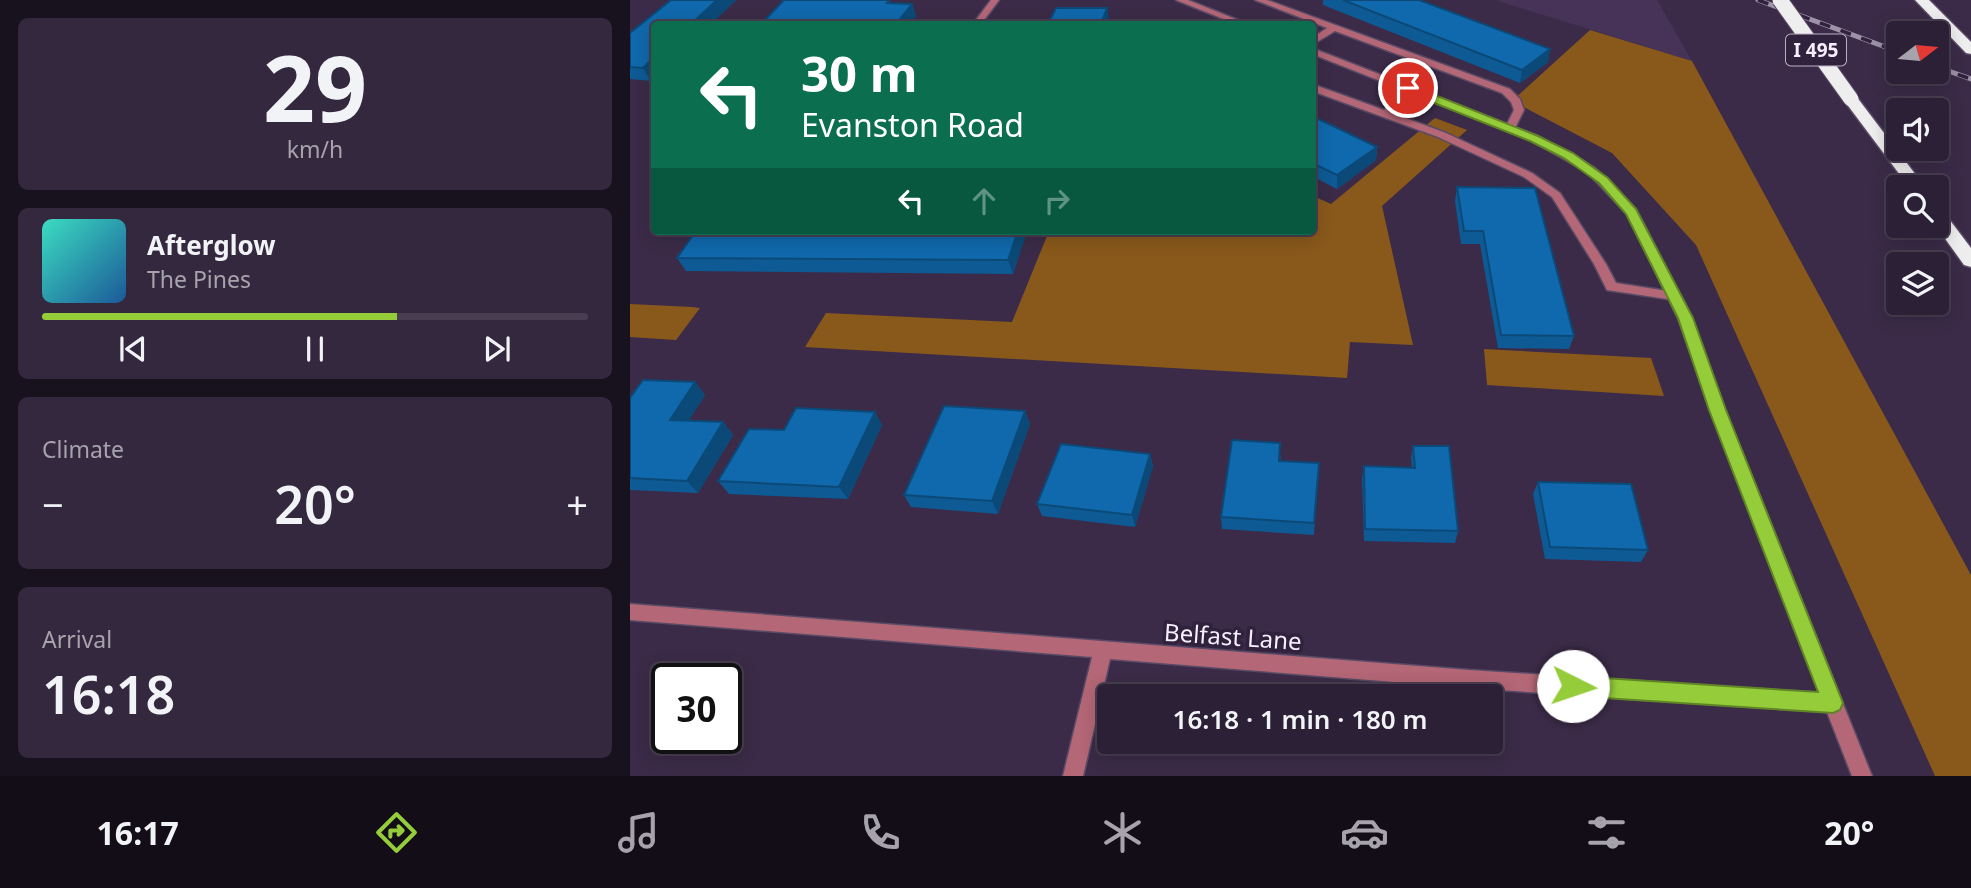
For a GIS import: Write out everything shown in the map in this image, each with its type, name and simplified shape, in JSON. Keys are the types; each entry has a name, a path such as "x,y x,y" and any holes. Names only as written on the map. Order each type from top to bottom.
{"highway":[{"name":"I 495","path":"1780,0 1908,175"},
{"path":"1922,0 1971,50"},
{"path":"1949,231 1971,261"}],"street":[{"path":"979,21 995,0"},
{"path":"1180,0 1235,21"},
{"path":"1259,0 1315,21"},
{"path":"1316,21 1506,91 1516,101 1519,110 1510,128"},
{"path":"1316,39 1334,28"},
{"path":"1316,53 1510,128 1569,155 1591,170 1632,212 1685,318 1718,410 1862,776"},
{"path":"1316,88 1442,135 1528,175 1556,195 1600,264 1611,287 1674,296"},
{"path":"1386,114 1408,88"},
{"name":"Belfast Lane","path":"630,612 1469,679 1833,703"},
{"path":"1073,776 1103,650"}],"shaded area":[{"path":"1496,0 1657,0 1692,61 1514,6"},
{"path":"1590,30 1692,61 1971,575 1971,776 1935,776 1696,245 1612,153 1512,101"},
{"path":"1435,118 1467,130 1382,206 1413,345 1350,342 1347,378 805,347 826,313 1012,322 1047,235 1316,235 1316,197 1331,204"},
{"path":"630,304 700,308 676,340 630,337"},
{"path":"1484,349 1651,358 1664,396 1487,385"}],"building":[{"path":"671,0 717,0 694,21 651,21 651,60 643,68 630,67 630,33"},
{"path":"784,0 889,0 887,3 912,4 898,21 764,21"},
{"path":"1343,0 1419,0 1550,49 1522,70"},
{"path":"1056,8 1107,8 1102,21 1050,21"},
{"path":"1316,118 1377,147 1337,175 1316,165"},
{"path":"1457,187 1535,188 1574,336 1501,335 1483,231 1464,231"},
{"path":"693,235 1017,235 1008,260 677,258"},
{"path":"643,380 695,382 670,420 723,422 687,481 630,478 630,398"},
{"path":"944,406 1025,411 992,501 904,495"},
{"path":"796,408 875,412 839,487 718,481 749,429 784,430"},
{"path":"1232,440 1280,443 1279,461 1319,463 1314,523 1221,517"},
{"path":"1061,444 1150,454 1132,515 1037,504"},
{"path":"1413,446 1449,446 1458,531 1365,529 1364,466 1415,468"},
{"path":"1538,482 1631,484 1648,550 1550,547"}],"railway":[{"path":"1758,0 1886,47"},
{"path":"1950,72 1971,79"}],"route":[{"path":"1408,88 1534,138 1569,155 1603,180 1632,212 1685,318 1718,410 1833,703 1573,686"}]}
